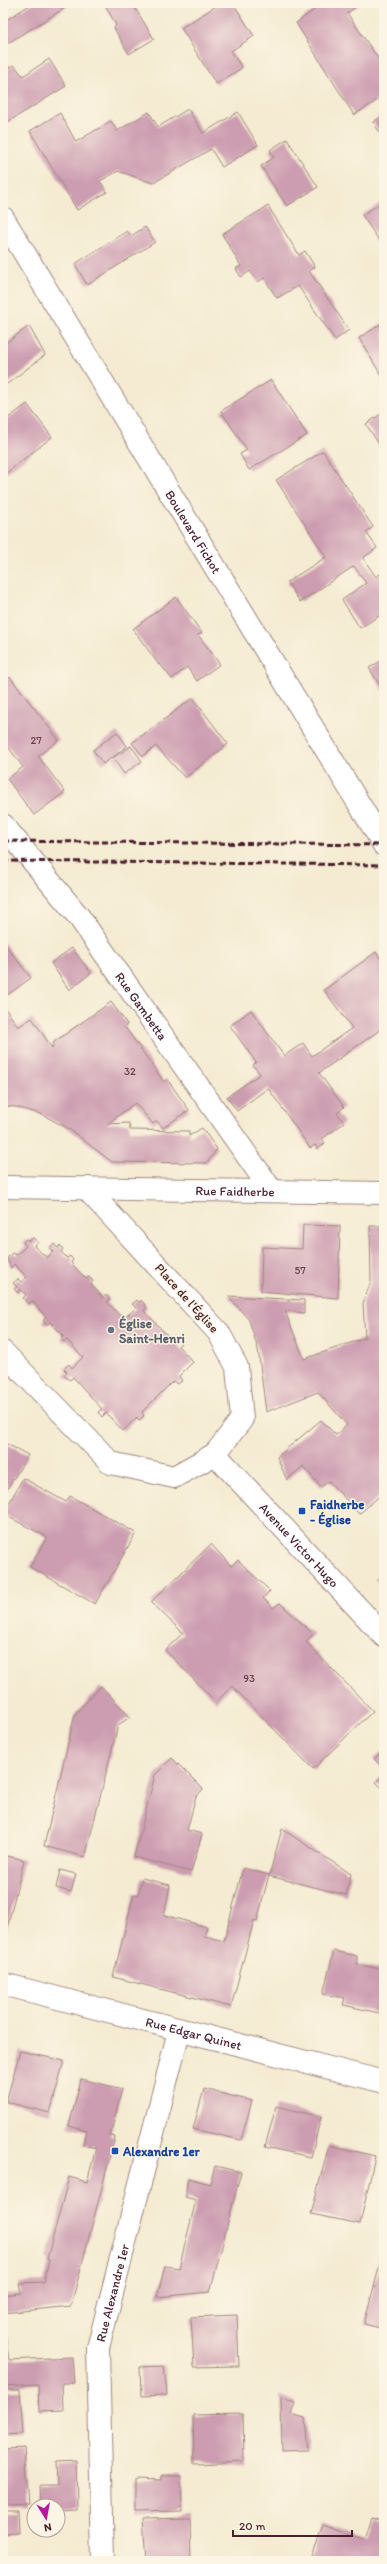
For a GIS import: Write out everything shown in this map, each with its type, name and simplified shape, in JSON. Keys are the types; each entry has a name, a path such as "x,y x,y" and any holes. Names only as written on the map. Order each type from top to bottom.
{"street":[{"name":"Boulevard Fichot","path":"3,218 384,844"},
{"name":"Rue Gambetta","path":"3,825 79,917 272,1191"},
{"path":"3,1187 86,1188"},
{"name":"Rue Faidherbe","path":"86,1188 384,1193"},
{"name":"Place de l'Église","path":"3,1352 111,1463 174,1477 215,1454 242,1419 237,1367 219,1333 86,1188"},
{"name":"Avenue Victor Hugo","path":"215,1454 384,1636"},
{"name":"Rue Edgar Quinet","path":"3,1984 179,2031 384,2082"},
{"name":"Rue Alexandre Ier","path":"103,2561 98,2348 179,2031"}],"building":[{"path":"33,3 73,3 3,46 3,22"},
{"path":"104,3 132,3 154,39 129,54 114,28 116,25"},
{"path":"221,3 233,3 254,36 231,51 242,68 216,84 181,28"},
{"path":"309,3 362,3 347,13 384,67 384,96 354,115 296,23 314,10"},
{"path":"49,59 66,86 3,125 3,71 14,65 23,76"},
{"path":"188,109 203,133 238,112 258,145 222,167 211,149 153,183 118,171 100,181 107,192 77,210 30,131 60,113 76,142 111,121 117,131 149,112 158,127"},
{"path":"384,115 384,139 373,122"},
{"path":"287,139 318,187 287,206 261,166 274,157 270,150"},
{"path":"384,201 384,244 382,245 362,215"},
{"path":"268,206 299,255 305,251 315,267 309,271 349,330 335,340 298,286 277,298 264,278 258,282 250,271 241,277 236,269 241,266 222,234"},
{"path":"145,227 155,242 87,285 75,264 127,231 131,236"},
{"path":"384,322 384,380 359,338"},
{"path":"29,326 45,355 3,387 3,345"},
{"path":"271,380 307,435 249,470 240,454 247,450 221,411"},
{"path":"27,404 52,437 5,474 3,422"},
{"path":"384,412 384,452 366,424"},
{"path":"323,451 373,527 366,532 377,548 363,558 376,577 384,571 384,613 360,628 342,600 366,583 354,566 300,602 287,582 326,557 276,480"},
{"path":"176,597 202,633 198,635 220,664 197,681 187,667 172,679 160,664 159,665 133,629"},
{"path":"384,659 384,692 369,668"},
{"path":"10,677 59,740 38,756 65,792 34,815 7,779 23,767 3,740 3,683"},
{"path":"193,698 228,744 185,778 156,746 143,756 132,743"},
{"path":"117,732 127,746 103,764 93,750"},
{"path":"131,746 142,761 124,774 113,758"},
{"path":"3,942 31,978 3,998"},
{"path":"72,948 91,973 69,990 51,963"},
{"path":"376,952 384,963 384,1027 319,1073 344,1107 337,1113 344,1123 322,1139 325,1143 318,1149 315,1145 310,1148 268,1088 237,1111 227,1097 260,1074 253,1065 256,1062 230,1026 251,1010 284,1056 303,1043 312,1056 352,1028 324,990"},
{"path":"111,1002 127,1024 125,1027 164,1082 167,1079 189,1110 163,1128 157,1121 153,1124 135,1103 107,1124 129,1123 130,1130 189,1131 189,1136 202,1128 217,1149 207,1163 112,1162 69,1129 41,1114 16,1107 3,1106 3,1005 18,1027 32,1018 52,1048 54,1042"},
{"path":"303,1225 340,1226 338,1298 261,1291 262,1247 302,1249"},
{"path":"370,1226 384,1226 384,1492 359,1514 329,1481 321,1487 303,1466 287,1480 277,1457 321,1420 336,1435 347,1425 318,1392 266,1412 258,1349 249,1320 228,1296 304,1300 304,1313 285,1311 304,1359 365,1338 363,1303 371,1281"},
{"name":"Église Saint-Henri","path":"33,1238 38,1242 34,1246 47,1258 53,1252 49,1248 54,1244 58,1248 60,1245 63,1249 61,1252 67,1258 70,1256 73,1260 71,1263 86,1279 89,1277 93,1281 91,1284 103,1298 106,1295 110,1300 107,1302 123,1319 136,1308 132,1304 137,1300 140,1303 141,1300 147,1307 144,1311 172,1340 176,1337 181,1343 178,1346 193,1362 179,1376 182,1381 177,1384 173,1381 142,1412 144,1416 139,1420 137,1417 123,1431 106,1413 102,1417 98,1412 102,1409 73,1377 70,1380 64,1376 67,1372 64,1369 69,1364 72,1368 83,1357 67,1340 64,1342 61,1338 64,1336 50,1322 47,1325 43,1321 46,1317 32,1301 28,1304 23,1298 26,1295 20,1289 18,1293 14,1289 17,1287 13,1283 18,1279 21,1282 27,1277 14,1264 11,1268 7,1258 12,1253 17,1255 26,1246 23,1243 26,1239 29,1241"},
{"path":"3,1442 28,1455 3,1496"},
{"path":"23,1478 66,1502 70,1496 136,1533 95,1604 30,1567 47,1537 3,1514"},
{"path":"211,1544 231,1566 238,1560 270,1591 263,1598 273,1608 280,1603 313,1634 306,1642 373,1711 313,1769 232,1686 216,1702 165,1650 183,1633 151,1602"},
{"path":"384,1575 384,1588 377,1581"},
{"path":"101,1686 130,1717 118,1725 85,1857 44,1846 75,1714"},
{"path":"384,1750 384,1769 374,1759"},
{"path":"172,1758 203,1789 196,1797 187,1830 202,1834 191,1872 134,1857 155,1775"},
{"path":"384,1774 384,1790 376,1782"},
{"path":"282,1829 351,1874 346,1895 269,1876"},
{"path":"3,1855 24,1860 4,1940 3,1939"},
{"path":"243,1868 269,1875 257,1921 254,1920 231,2007 113,1977 134,1894 138,1895 142,1878 170,1885 164,1915 207,1927 204,1936 224,1941"},
{"path":"60,1870 76,1874 71,1892 56,1888"},
{"path":"334,1951 357,1956 357,1964 384,1970 384,2014 343,2005 345,1998 323,1994"},
{"path":"20,2051 64,2061 50,2113 6,2102"},
{"path":"81,2079 122,2089 110,2136 115,2137 71,2306 3,2313 3,2295 21,2293 19,2283 44,2282 49,2260 47,2259 69,2177 87,2182 96,2148 83,2145 87,2131 69,2126"},
{"path":"204,2089 252,2101 241,2140 193,2129"},
{"path":"276,2106 321,2117 311,2157 265,2147"},
{"path":"329,2145 375,2156 360,2224 311,2214"},
{"path":"215,2166 241,2172 210,2292 157,2297 165,2266 179,2268 196,2200 185,2197 188,2178 210,2184"},
{"path":"382,2257 384,2257 384,2329 364,2324"},
{"path":"237,2315 239,2366 194,2367 191,2317"},
{"path":"3,2316 9,2360 72,2357 74,2383 62,2383 63,2410 39,2411 38,2384 3,2386"},
{"path":"164,2366 167,2395 141,2396 140,2367"},
{"path":"3,2390 20,2390 23,2434 3,2435"},
{"path":"281,2397 295,2402 291,2414 305,2418 308,2450 282,2451"},
{"path":"243,2414 244,2462 194,2464 193,2415"},
{"path":"24,2448 28,2498 26,2498 26,2504 3,2505 3,2449"},
{"path":"76,2461 77,2508 66,2509 66,2498 40,2498 39,2486 57,2486 56,2462"},
{"path":"161,2476 181,2476 182,2511 135,2512 135,2479 161,2480"},
{"path":"3,2512 17,2512 18,2533 3,2534"},
{"path":"372,2517 384,2521 384,2561 310,2561 323,2525 365,2540"},
{"path":"190,2518 191,2561 146,2561 143,2519"}],"railway":[{"path":"3,841 384,845"},
{"path":"3,861 384,865"}],"place":[{"name":"Église Saint-Henri","path":"111,1330"},
{"name":"Faidherbe - Église","path":"302,1511"},
{"name":"Alexandre 1er","path":"115,2151"}]}
